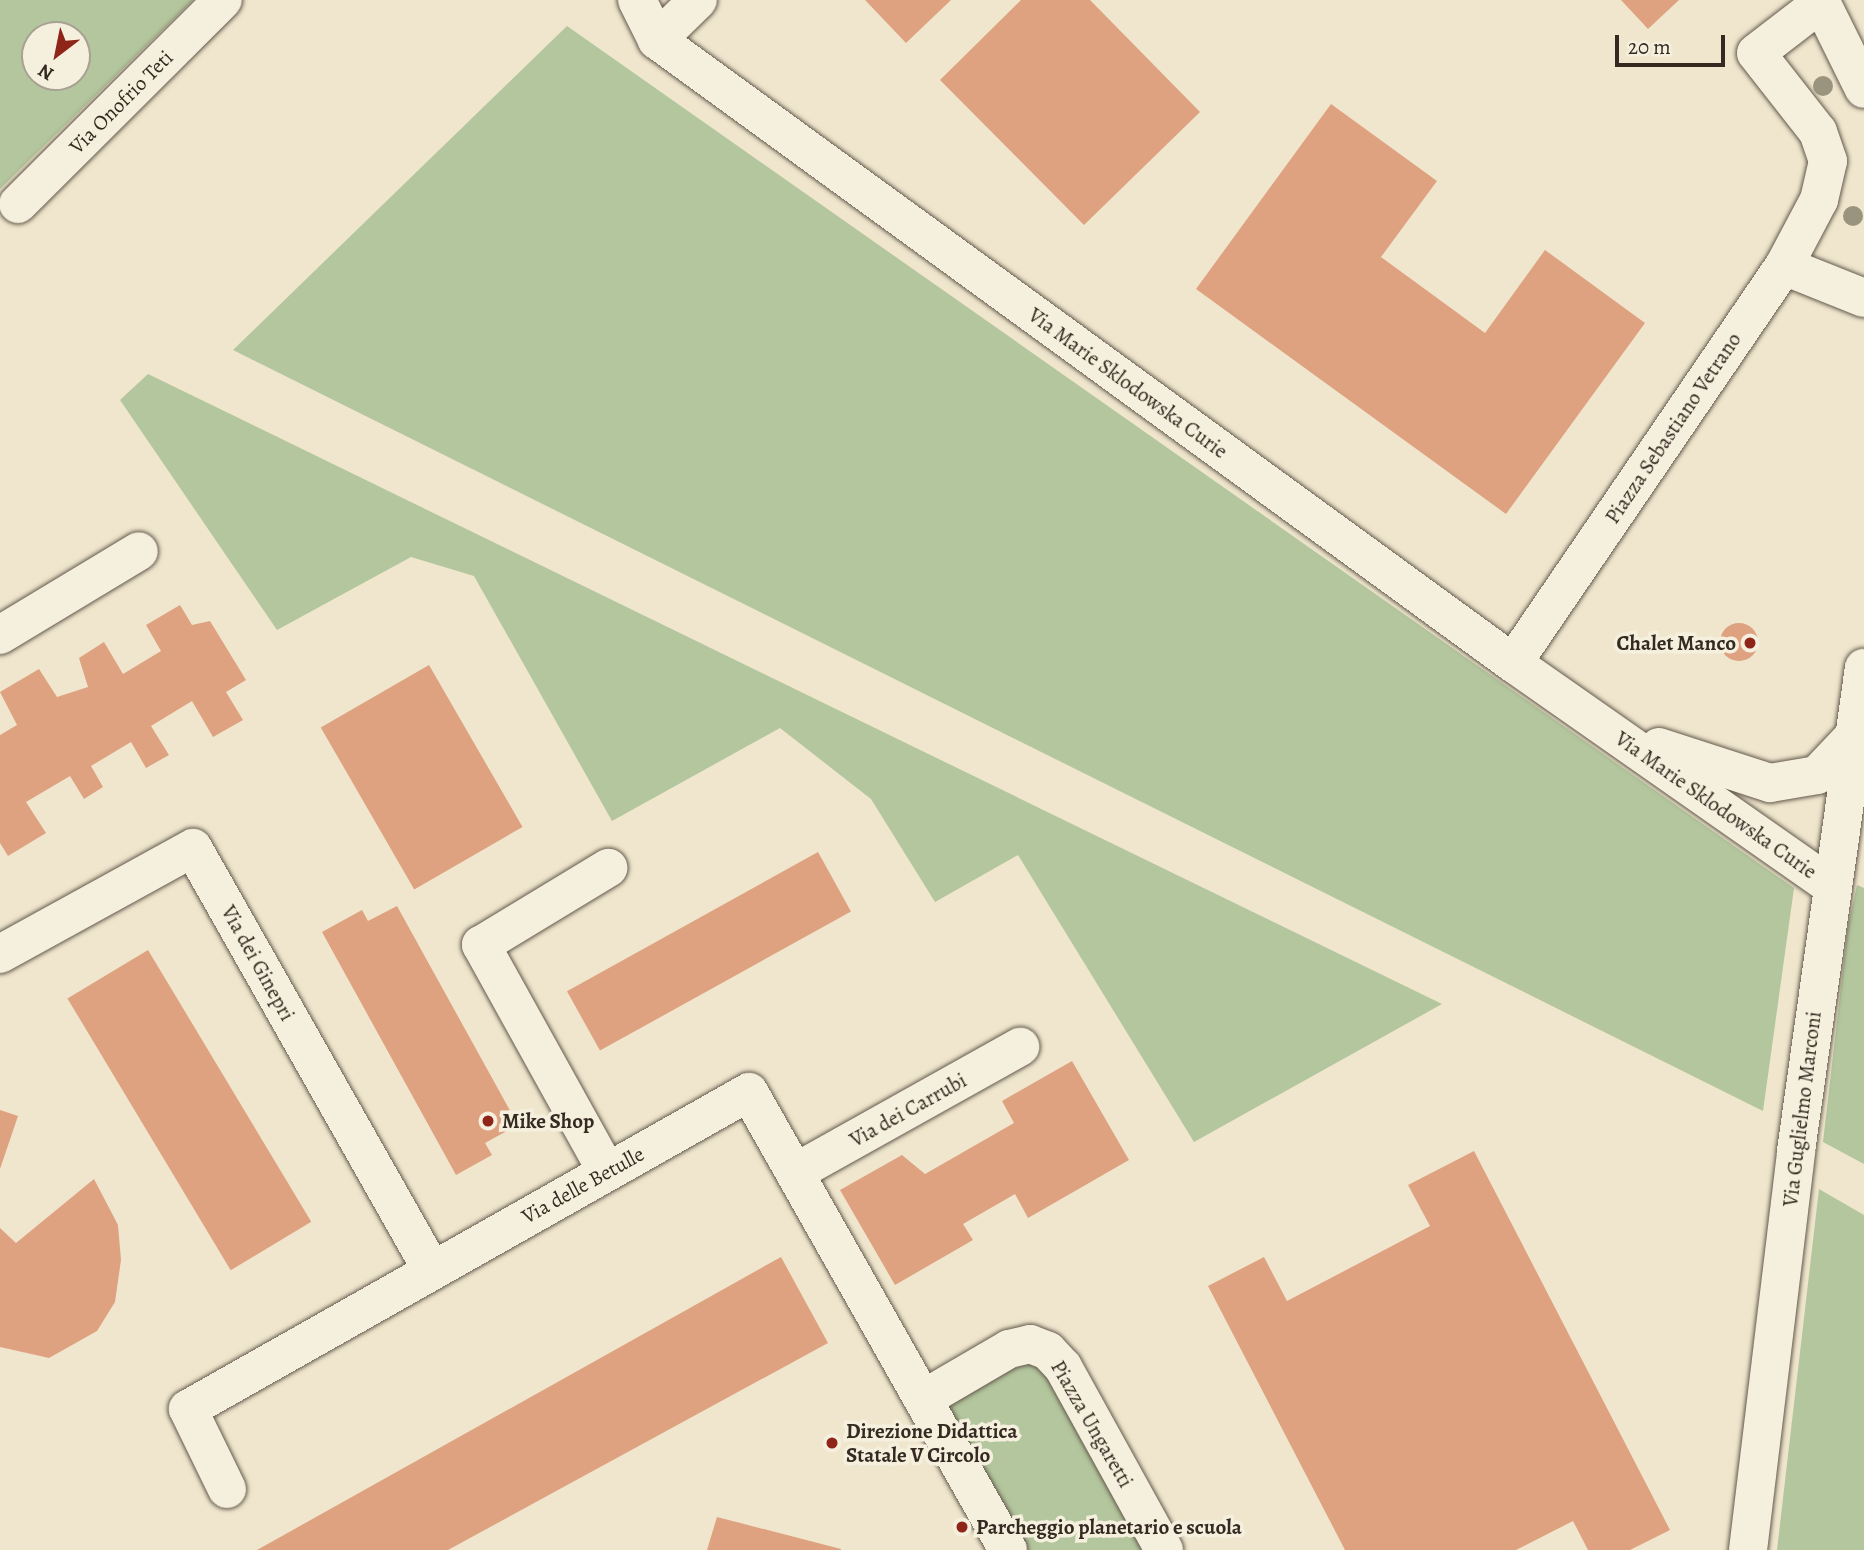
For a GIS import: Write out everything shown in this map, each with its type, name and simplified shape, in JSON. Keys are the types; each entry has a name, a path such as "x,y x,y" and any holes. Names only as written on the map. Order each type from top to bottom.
{"street":[{"name":"Via Onofrio Teti","path":"18,204 223,0"},
{"name":"Via Marie Sklodowska Curie","path":"637,0 657,40 1513,663 1831,886"},
{"path":"657,40 698,0"},
{"path":"1820,1 1864,89"},
{"name":"Piazza Sebastiano Vetrano","path":"1513,663 1784,265 1819,200 1828,161 1818,132 1756,53 1820,1"},
{"path":"1784,265 1864,298"},
{"path":"5,624 139,551"},
{"name":"Via Guglielmo Marconi","path":"1748,1550 1831,886 1864,668"},
{"name":"Via Marie Sklodowska Curie","path":"1600,724 1711,768 1770,783 1817,775 1854,736"},
{"name":"Via dei Ginepri","path":"0,954 193,848 432,1270"},
{"path":"607,1172 481,945 608,868"},
{"name":"Via dei Carrubi","path":"796,1172 1020,1047"},
{"name":"Via delle Betulle","path":"227,1489 188,1409 749,1092 925,1398"},
{"name":"Piazza Ungaretti","path":"925,1398 1009,1349 1030,1344 1048,1351 1063,1367 1164,1550"},
{"path":"925,1398 1008,1550"}],"green space":[{"path":"0,0 193,0 0,189"},
{"path":"567,26 1794,888 1763,1111 233,350"},
{"path":"148,374 1442,1004 1194,1142 1018,855 935,902 871,799 780,728 612,821 474,576 411,557 277,630 120,400"},
{"path":"1857,885 1864,888 1864,1164 1823,1142 1848,926"},
{"path":"1819,1189 1864,1215 1864,1550 1777,1550"},
{"path":"1048,1351 1152,1550 1011,1550 920,1391"}],"building":[{"path":"865,0 951,0 906,43"},
{"path":"1021,0 1090,0 1200,112 1084,225 940,80"},
{"path":"1621,0 1679,0 1648,29"},
{"path":"1331,104 1437,181 1381,257 1485,333 1545,250 1645,323 1506,514 1196,289"},
{"path":"180,605 192,625 210,621 246,680 226,692 243,720 213,737 192,701 151,726 169,755 146,768 131,742 91,766 103,787 84,799 70,776 26,802 46,833 8,856 0,843 0,735 17,725 0,692 39,669 57,697 88,687 79,658 104,642 123,674 161,651 146,625"},
{"path":"1739,623 1752,629 1758,642 1752,655 1739,661 1726,655 1720,642 1726,629"},
{"path":"429,665 522,827 414,889 321,728"},
{"path":"818,852 851,911 600,1051 567,991"},
{"path":"397,906 518,1125 485,1143 492,1155 456,1175 322,932 362,910 368,921"},
{"path":"148,950 311,1222 231,1270 67,998"},
{"path":"1072,1061 1129,1160 1028,1218 1015,1194 963,1224 973,1240 895,1285 840,1190 902,1155 925,1174 1014,1123 1002,1101"},
{"path":"0,1110 18,1116 0,1169"},
{"path":"1474,1151 1670,1530 1630,1550 1588,1550 1573,1521 1516,1550 1345,1550 1208,1286 1264,1257 1287,1301 1430,1226 1408,1185"},
{"path":"94,1179 118,1225 121,1260 115,1302 97,1331 49,1358 0,1347 0,1228 16,1243"},
{"path":"781,1257 828,1343 448,1550 257,1550"},
{"path":"717,1517 841,1549 841,1550 707,1550"}],"place":[{"name":"Chalet Manco","path":"1750,643"},
{"name":"Mike Shop","path":"488,1121"},
{"name":"Direzione Didattica Statale V Circolo","path":"832,1443"},
{"name":"Parcheggio planetario e scuola","path":"962,1527"}]}
